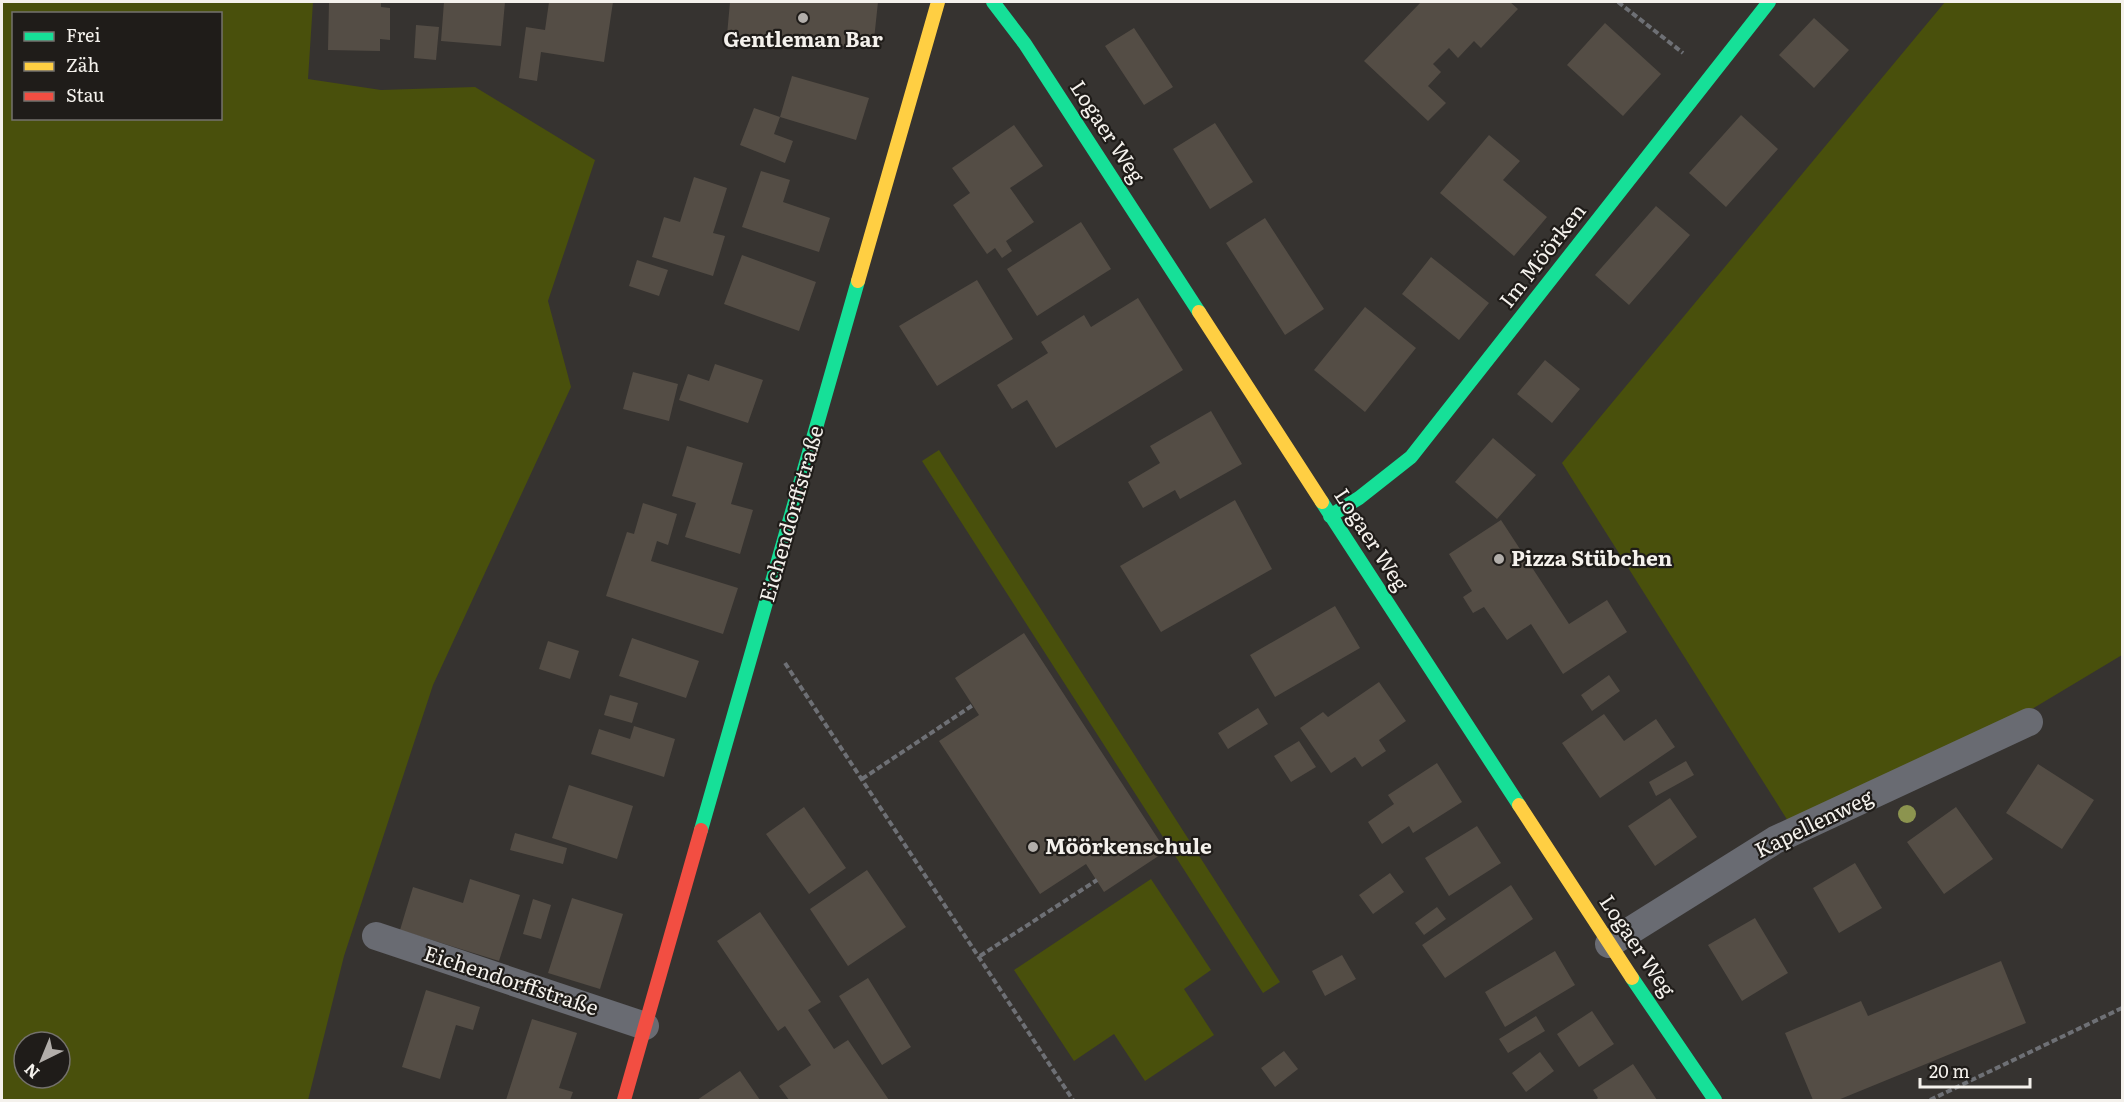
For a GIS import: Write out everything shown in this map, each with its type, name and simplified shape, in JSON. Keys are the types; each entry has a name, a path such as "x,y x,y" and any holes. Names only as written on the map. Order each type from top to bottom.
{"street":[{"name":"Eichendorffstraße","path":"624,1101 938,2"},
{"name":"Logaer Weg","path":"993,2 1025,44 1609,944 1715,1101"},
{"name":"Im Möörken","path":"1330,516 1359,498 1411,457 1769,2"},
{"name":"Kapellenweg","path":"1609,944 1775,840 2029,722"},
{"name":"Eichendorffstraße","path":"376,936 645,1026"}],"path":[{"path":"1618,2 1712,76"},
{"path":"760,624 1073,1101"},
{"path":"862,779 973,705"},
{"path":"980,956 1097,880"},
{"path":"1930,1101 2122,1008"}],"green space":[{"path":"2,2 313,2 308,79 381,90 475,87 595,160 548,301 571,387 433,685 344,956 308,1100 2,1100"},
{"path":"1945,2 2122,2 2122,655 2032,709 1788,821 1562,463"},
{"path":"939,450 1280,982 1263,993 922,461"},
{"path":"1151,879 1211,970 1184,989 1214,1035 1145,1081 1114,1034 1074,1061 1014,970"}],"building":[{"path":"329,2 381,2 381,7 390,8 390,40 380,39 380,51 328,50"},
{"path":"444,2 505,2 501,46 441,41"},
{"path":"549,2 613,2 604,62 541,52 537,81 519,78 526,27 545,30"},
{"name":"Gentleman Bar","path":"730,2 878,2 873,49 727,35"},
{"path":"1421,2 1510,2 1518,9 1481,48 1474,41 1458,58 1449,48 1433,64 1441,72 1428,86 1446,103 1428,121 1364,61"},
{"path":"1814,18 1849,50 1814,88 1779,55"},
{"path":"1605,23 1661,74 1623,116 1567,65"},
{"path":"416,25 439,27 436,60 414,58"},
{"path":"1134,28 1173,87 1144,105 1105,46"},
{"path":"792,76 869,98 856,140 780,117"},
{"path":"754,108 780,117 774,134 793,141 785,163 740,145"},
{"path":"1741,115 1778,149 1726,207 1689,173"},
{"path":"1215,123 1253,182 1210,209 1173,149"},
{"path":"1014,125 1043,166 1010,188 1034,222 1006,241 1012,251 1002,258 995,248 987,254 953,205 970,193 952,168"},
{"path":"1489,135 1520,161 1503,180 1547,217 1514,256 1440,193"},
{"path":"761,171 790,180 783,202 830,218 819,252 742,227"},
{"path":"694,177 727,188 713,233 725,236 713,276 652,257 664,217 680,222"},
{"path":"1656,206 1690,235 1629,305 1595,275"},
{"path":"1265,218 1324,309 1285,335 1226,243"},
{"path":"1081,222 1111,269 1037,316 1007,269"},
{"path":"742,255 816,282 799,331 724,304"},
{"path":"1431,257 1489,303 1459,340 1402,294"},
{"path":"637,260 668,270 659,296 629,286"},
{"path":"977,280 1013,339 937,386 899,326"},
{"path":"1138,298 1183,370 1056,448 1027,400 1012,409 997,385 1048,353 1041,342 1084,315 1091,327"},
{"path":"1365,307 1416,348 1365,412 1314,370"},
{"path":"1545,360 1580,389 1552,423 1517,394"},
{"path":"715,364 763,380 748,423 679,400 688,374 709,381"},
{"path":"633,372 678,384 669,421 623,409"},
{"path":"1211,411 1242,464 1180,499 1175,490 1143,508 1128,482 1160,463 1150,446"},
{"path":"1493,438 1536,475 1497,519 1455,482"},
{"path":"687,446 743,463 731,504 753,510 740,554 685,537 696,503 672,496"},
{"path":"1235,500 1272,569 1161,632 1120,566"},
{"path":"643,503 677,514 668,545 657,541 651,561 738,588 723,634 606,596 627,532 634,534"},
{"path":"1501,520 1569,624 1607,600 1627,632 1563,674 1531,624 1507,640 1484,607 1473,613 1463,597 1472,591 1449,554"},
{"path":"1335,606 1360,648 1275,697 1250,655"},
{"path":"1024,633 1166,851 1104,892 1086,864 1040,894 939,741 979,715 955,678"},
{"path":"632,638 699,661 686,698 619,676"},
{"path":"548,641 579,651 570,679 539,669"},
{"path":"1609,675 1620,691 1592,711 1581,695"},
{"path":"1379,682 1406,721 1379,740 1386,751 1362,767 1355,757 1331,773 1300,728 1323,712 1328,717"},
{"path":"610,695 638,703 632,723 604,715"},
{"path":"1258,708 1268,724 1228,749 1218,733"},
{"path":"1604,714 1624,741 1656,719 1675,747 1600,798 1562,743"},
{"path":"634,726 675,739 664,777 591,754 599,729 630,739"},
{"path":"1299,741 1316,767 1291,782 1274,756"},
{"path":"1686,761 1694,775 1656,796 1649,782"},
{"path":"1437,763 1462,802 1413,833 1409,826 1382,844 1368,822 1394,804 1388,795"},
{"path":"2038,764 2094,800 2062,849 2006,813"},
{"path":"569,785 633,806 617,859 552,838"},
{"path":"1670,798 1697,837 1655,866 1628,826"},
{"path":"804,807 846,868 809,894 766,834"},
{"path":"1956,807 1993,859 1944,894 1907,842"},
{"path":"1477,826 1501,863 1449,896 1425,858"},
{"path":"515,833 567,848 563,864 510,850"},
{"path":"1855,863 1882,908 1839,933 1813,888"},
{"path":"867,870 906,927 848,966 810,909"},
{"path":"1390,873 1404,892 1373,914 1359,895"},
{"path":"470,879 520,895 499,961 400,930 413,887 463,903"},
{"path":"1511,885 1533,919 1445,978 1422,945"},
{"path":"572,898 623,914 600,989 548,973"},
{"path":"533,899 551,905 541,939 523,934"},
{"path":"1437,907 1446,919 1424,935 1415,923"},
{"path":"760,912 821,1002 808,1010 834,1049 848,1040 889,1100 789,1100 779,1086 811,1065 785,1026 778,1031 717,941"},
{"path":"1755,918 1788,973 1742,1001 1708,945"},
{"path":"1555,951 1575,985 1505,1027 1485,992"},
{"path":"1342,955 1356,979 1325,996 1312,971"},
{"path":"2001,961 2026,1023 1838,1100 1813,1100 1785,1033 1861,1001 1868,1016"},
{"path":"868,978 911,1047 882,1065 839,996"},
{"path":"426,990 480,1007 473,1030 456,1025 440,1079 402,1067"},
{"path":"1592,1011 1614,1044 1579,1067 1557,1034"},
{"path":"1536,1016 1545,1031 1508,1053 1499,1039"},
{"path":"532,1019 577,1033 559,1088 573,1092 570,1100 506,1100"},
{"path":"1284,1051 1298,1069 1275,1087 1261,1068"},
{"path":"1540,1052 1554,1071 1526,1092 1512,1073"},
{"path":"1633,1064 1657,1100 1595,1100 1598,1098 1593,1090"},
{"path":"740,1071 760,1100 697,1100"}],"traffic: fast":[{"path":"993,2 1025,44 1199,312"},
{"path":"1330,516 1359,498 1411,457 1769,2"},
{"path":"701,830 858,281"},
{"path":"1322,502 1519,805"},
{"path":"1632,978 1715,1100"}],"traffic: slow":[{"path":"858,281 938,2"},
{"path":"1199,312 1322,502"},
{"path":"1519,805 1632,978"}],"traffic: jam":[{"path":"624,1100 701,830"}],"place":[{"name":"Gentleman Bar","path":"803,18"},
{"name":"Pizza Stübchen","path":"1499,559"},
{"name":"Möörkenschule","path":"1033,847"}]}
